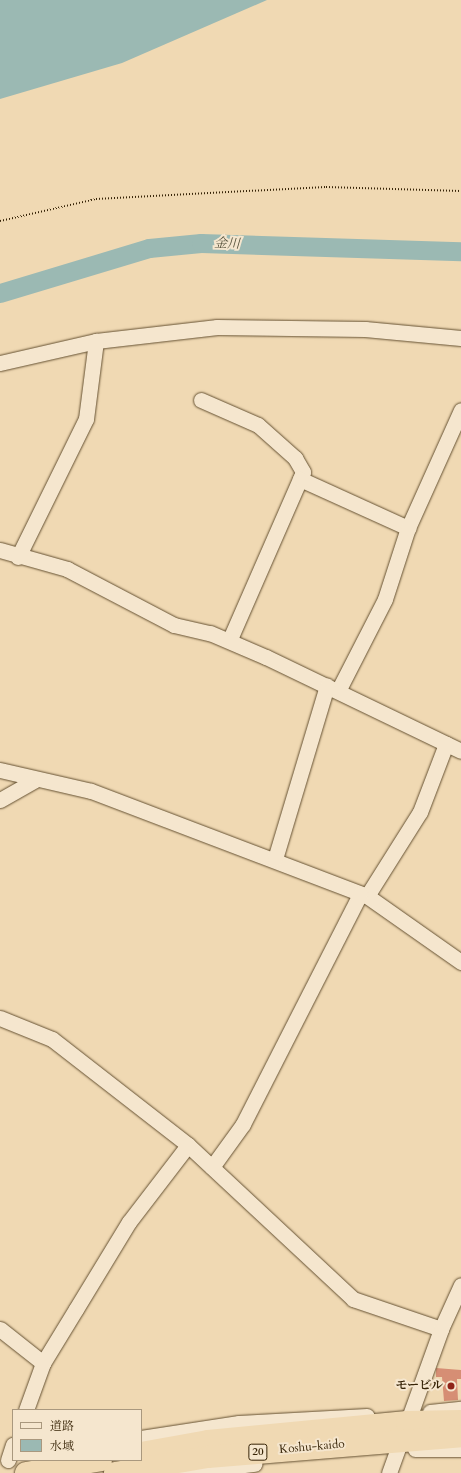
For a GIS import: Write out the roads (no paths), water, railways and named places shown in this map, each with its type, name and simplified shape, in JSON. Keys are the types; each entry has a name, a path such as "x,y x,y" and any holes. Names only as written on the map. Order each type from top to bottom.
{"highway":[{"name":"Koshu-kaido","path":"116,1473 208,1457 404,1431 461,1421"},
{"name":"Koshu-kaido","path":"142,1453 208,1441 404,1431 461,1436"},
{"path":"26,1473 95,1461"}],"street":[{"path":"0,363 96,341 217,327 286,326 365,329 461,338"},
{"path":"18,556 86,419 96,341"},
{"path":"201,400 258,425 295,458 303,472 229,641"},
{"path":"275,859 333,689 385,599 408,528 461,410"},
{"path":"300,479 408,528"},
{"path":"0,550 67,569 174,625 229,641 461,750"},
{"path":"212,1167 243,1124 364,895 420,812 446,744"},
{"path":"0,770 35,780 91,791 275,859 364,895 461,962"},
{"path":"0,800 35,780"},
{"path":"0,1018 52,1038 188,1145 353,1300 441,1329"},
{"path":"26,1409 44,1363 130,1222 188,1145"},
{"path":"389,1473 441,1329 461,1285"},
{"path":"0,1329 44,1363"},
{"path":"175,1473 404,1431 461,1409"},
{"path":"142,1438 239,1422 404,1431 461,1449"},
{"path":"7,1460 12,1448"}],"water":[{"path":"0,0 267,0 122,63 0,99"}],"waterway":[{"name":"金川","path":"0,293 149,248 201,243 461,251"}],"place":[{"name":"モービル","path":"451,1386"}]}
